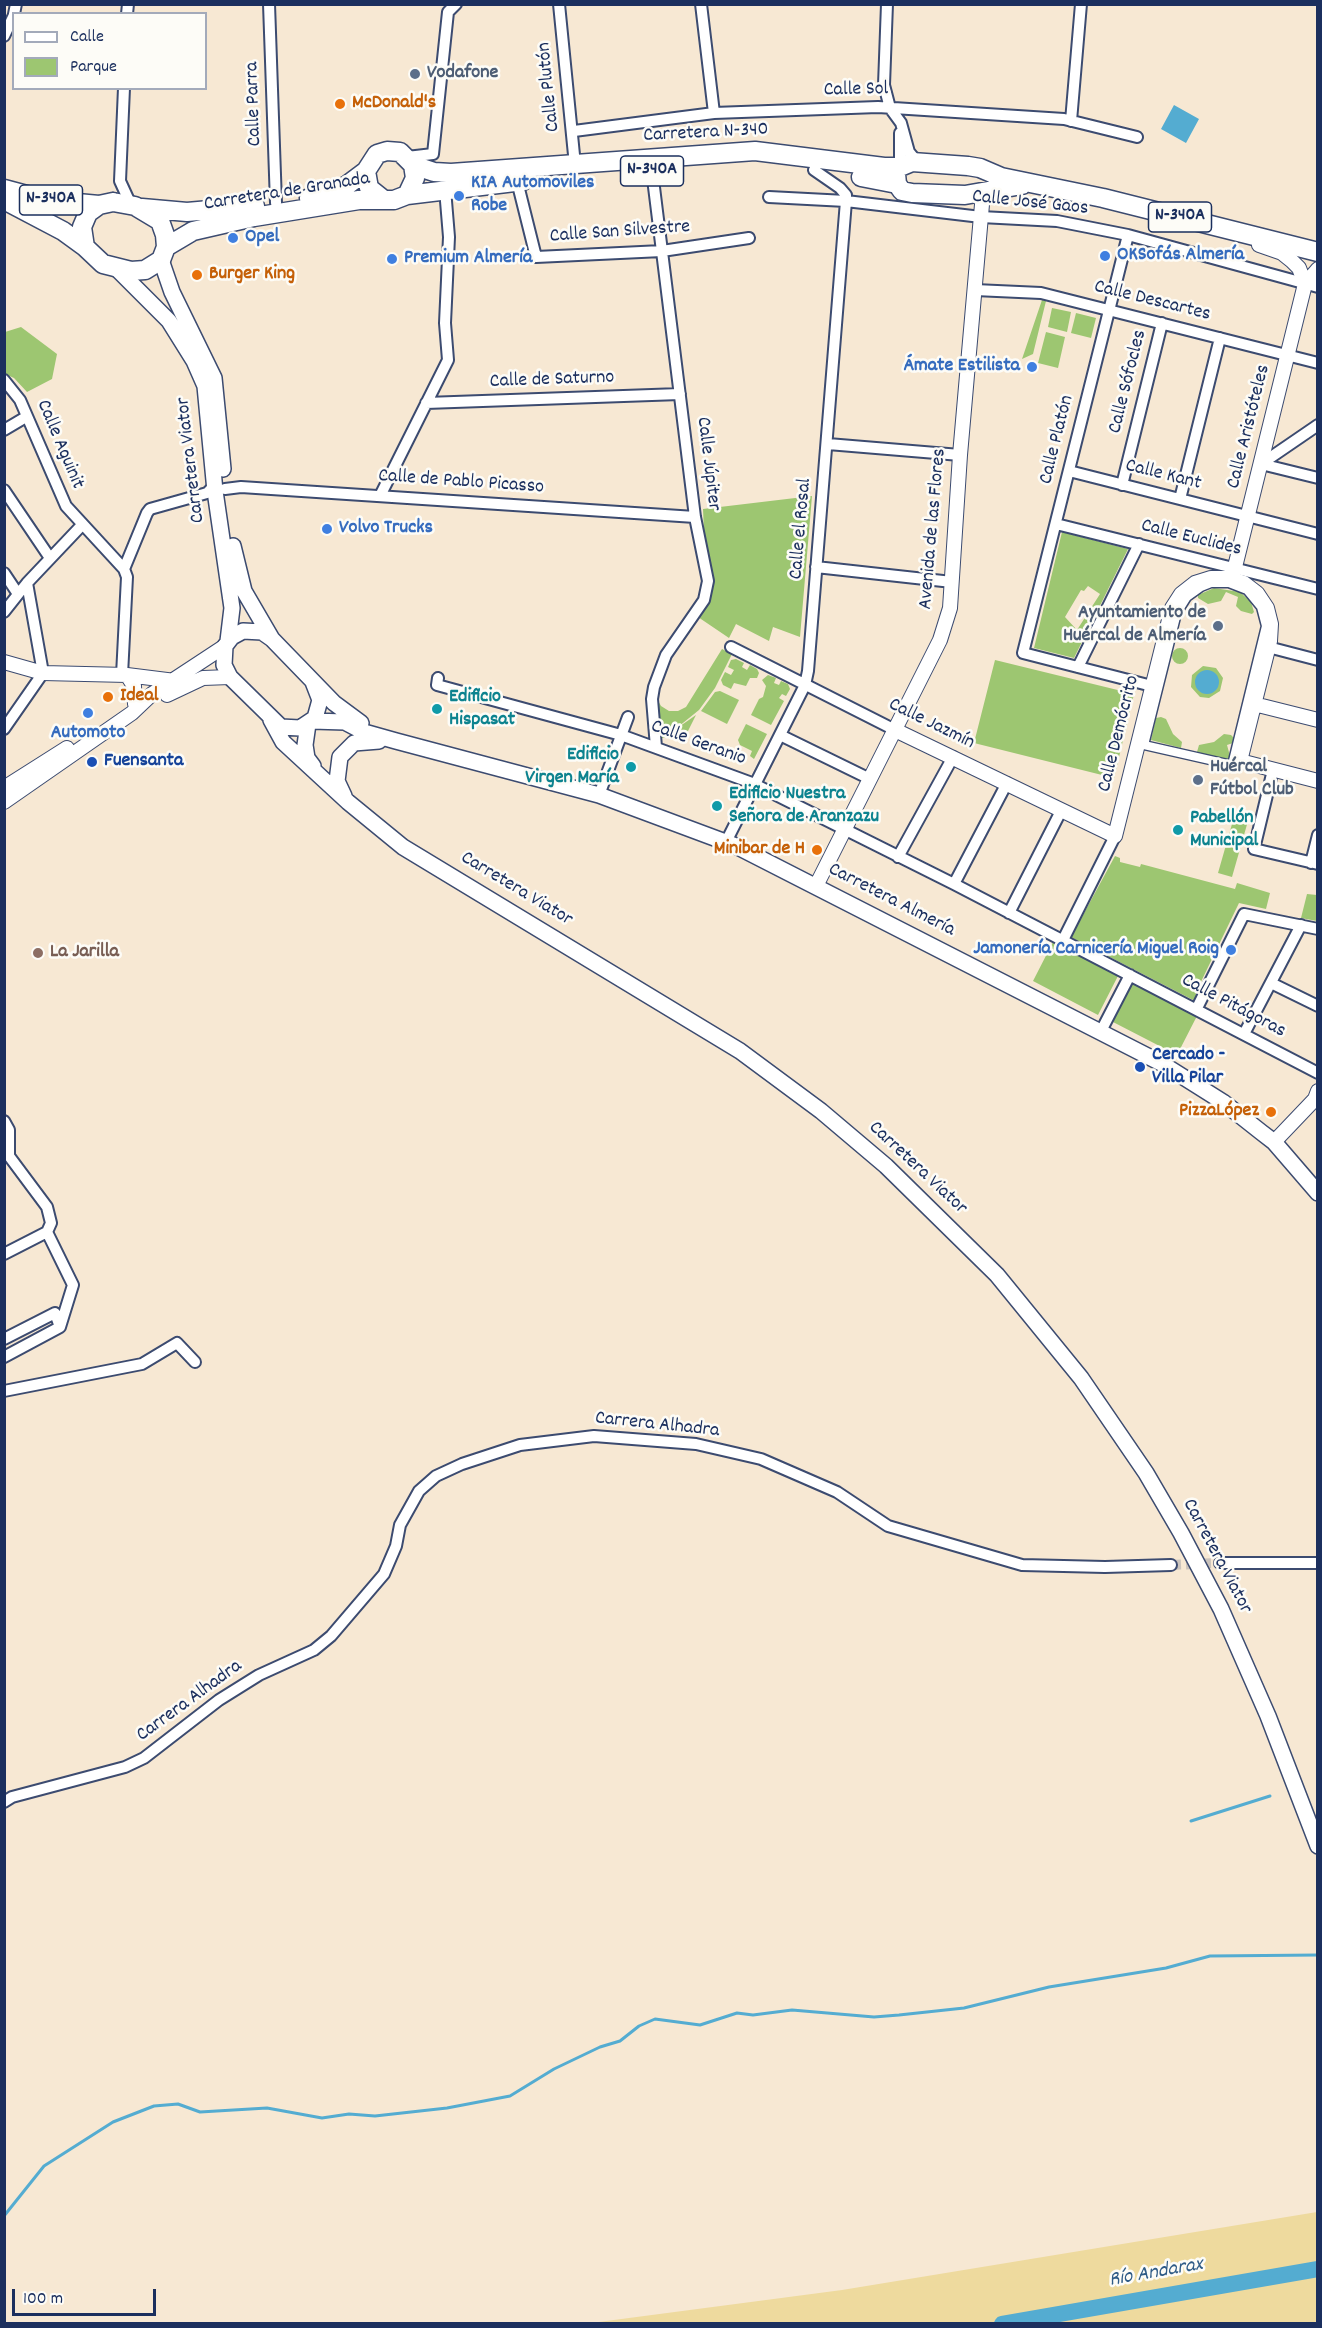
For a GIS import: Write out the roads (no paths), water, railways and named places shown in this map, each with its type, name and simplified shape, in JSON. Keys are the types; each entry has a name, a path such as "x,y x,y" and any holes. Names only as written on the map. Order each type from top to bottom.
{"highway":[{"name":"N-340A","path":"366,171 370,162 387,151 400,152 410,161 434,172 451,173 515,175 652,171 748,163 884,180 898,176"},
{"name":"Carretera N-340","path":"515,175 575,165 755,151 898,176"},
{"path":"406,195 415,178 410,161"},
{"name":"Carretera N-340","path":"1041,185 1001,187 974,194 912,193 902,191 898,176 904,163 974,167 986,172 1041,185 1222,228 1317,252"},
{"name":"Carretera de Granada","path":"135,206 197,211 276,203 331,193 366,171"},
{"path":"366,171 369,188 384,200"},
{"path":"974,194 988,186 986,172"},
{"name":"N-340A","path":"384,200 394,200 406,195 515,175"},
{"name":"N-340A","path":"4,189 45,200 135,206"},
{"name":"N-340A","path":"4,200 63,231 85,247 94,258 117,269 145,270 164,253"},
{"name":"Carretera de Granada","path":"164,253 180,237 207,227 359,200 384,200"},
{"name":"N-340A","path":"85,247 82,227 88,213 103,204"},
{"path":"135,206 159,221 165,235 164,253"}],"main road":[{"name":"Carretera Viator","path":"164,253 172,292 214,378 220,487 232,608 224,665 230,676 271,720 283,742 326,783 404,847 740,1051 821,1111 886,1166 997,1275 1081,1378 1110,1418 1181,1533 1221,1609 1268,1716 1317,1846"},
{"name":"Carretera Viator","path":"117,269 160,309 194,361 205,386 220,487 244,591 272,639 313,682 354,718 396,741"},
{"path":"226,644 237,633 249,630 262,632 272,639"},
{"path":"271,720 287,729 300,728 310,722 318,712 320,700 313,682"},
{"path":"310,722 345,722 364,732 396,741"},
{"path":"310,722 307,758 326,783"},
{"path":"348,801 337,781 337,767 346,748 364,741 396,741"},
{"name":"Carretera Almería","path":"396,741 599,795 726,842 816,886 1161,1063 1223,1102 1274,1142 1317,1193"}],"street":[{"name":"Calle Parra","path":"269,4 276,203"},
{"path":"410,161 433,154 448,12 456,4"},
{"name":"Calle Plutón","path":"559,4 574,131 575,165"},
{"path":"700,4 714,112"},
{"path":"887,4 884,85 890,108 901,123 909,152 918,163"},
{"path":"1071,121 1081,4"},
{"path":"4,36 12,18"},
{"path":"124,90 120,181 135,206"},
{"name":"Calle Sol","path":"574,131 714,112 890,108 1071,121 1137,137"},
{"path":"898,176 901,123"},
{"path":"814,170 840,188 846,195 846,201"},
{"name":"Calle Júpiter","path":"652,171 695,517 708,581 707,591 666,655 654,687 652,699 656,747"},
{"name":"Calle San Silvestre","path":"515,175 536,257 662,251 749,238"},
{"path":"103,204 120,181"},
{"path":"380,496 448,360 445,323 449,237 445,189"},
{"path":"974,194 974,202 981,217"},
{"name":"Calle José Gaos","path":"769,196 846,201 981,217 1057,221 1128,235 1311,286"},
{"name":"Calle el Rosal","path":"726,842 805,685 828,444 846,201"},
{"name":"Avenida de las Flores","path":"816,886 940,640 950,608 960,455 981,217"},
{"path":"1222,228 1282,253 1299,268 1311,286"},
{"name":"Calle Platón","path":"1078,667 1023,653 1128,235"},
{"name":"Calle Aristóteles","path":"1233,573 1288,355 1317,269"},
{"name":"Calle Descartes","path":"975,290 1041,293 1317,363"},
{"name":"Calle Sófocles","path":"1122,484 1162,323"},
{"path":"1180,499 1220,338"},
{"name":"Calle Aguinit","path":"4,380 20,400 66,506 124,569"},
{"name":"Calle de Saturno","path":"426,404 680,394"},
{"path":"4,430 26,417"},
{"path":"1261,464 1317,425"},
{"path":"828,444 960,455"},
{"path":"1261,464 1317,478"},
{"name":"Calle Kant","path":"1069,471 1317,534"},
{"path":"138,704 134,686 124,675 127,577 124,569 150,509 207,493 220,487"},
{"name":"Calle de Pablo Picasso","path":"220,487 695,517"},
{"path":"4,490 50,558"},
{"name":"Calle Euclides","path":"1056,524 1188,557 1233,573 1281,580 1317,589"},
{"path":"4,612 27,583 82,525"},
{"path":"1139,544 1078,667 1152,686"},
{"path":"1188,557 1197,562 1200,569 1195,583"},
{"path":"816,567 952,582"},
{"path":"4,573 18,594"},
{"path":"1195,583 1233,573 1263,600"},
{"path":"1281,580 1271,580 1265,585 1263,600 1271,624 1268,647 1240,761 1317,781"},
{"path":"4,729 43,673 27,583"},
{"name":"Calle Demócrito","path":"1115,836 1172,608 1181,594 1195,583"},
{"path":"1229,583 1247,591 1261,607 1266,633 1232,765 1144,745 1177,613 1183,602 1201,587 1211,584 1229,583"},
{"path":"9,792 109,729 138,704 175,681 226,644"},
{"name":"Calle Jazmín","path":"731,647 895,730 1115,836"},
{"path":"1268,647 1317,660"},
{"path":"4,662 43,673 124,675 175,681"},
{"path":"138,704 154,702 203,678 230,676"},
{"name":"Calle Geranio","path":"438,678 436,685 621,735 755,784 1130,975"},
{"path":"1254,704 1317,720"},
{"path":"599,795 628,717"},
{"path":"780,735 870,779"},
{"path":"898,856 953,757"},
{"path":"1273,770 1254,849 1314,863 1317,835"},
{"path":"954,884 1007,783"},
{"path":"1009,913 1062,811"},
{"path":"1063,940 1115,836"},
{"path":"1197,1008 1244,914 1317,929"},
{"path":"1245,1032 1301,925"},
{"path":"1100,1033 1130,975"},
{"name":"Calle Pitágoras","path":"1130,975 1245,1032 1317,1073"},
{"path":"1271,983 1317,1006"},
{"path":"1274,1142 1315,1099 1317,1091"},
{"path":"4,1121 9,1130 7,1158 47,1207 49,1228 73,1285 60,1327 4,1357"},
{"path":"4,1254 49,1228"},
{"path":"4,1339 55,1312 60,1327"},
{"path":"4,1391 142,1364 177,1343 195,1362"},
{"name":"Carrera Alhadra","path":"4,1802 12,1797 125,1767 144,1758 219,1700 259,1675 315,1650 331,1636 384,1574 396,1546 400,1525 419,1491 436,1476 462,1464 520,1445 594,1436 696,1444 761,1459 837,1492 888,1526 1022,1565 1105,1567 1171,1565"},
{"path":"1220,1563 1317,1563"}],"water":[{"path":"1174,105 1199,119 1186,143 1161,129"},
{"path":"1207,670 1215,674 1219,682 1215,690 1207,694 1199,690 1195,682 1199,674"}],"waterway":[{"path":"1191,1821 1270,1796"},
{"path":"4,2216 44,2166 113,2122 154,2106 178,2104 200,2112 267,2108 322,2118 349,2114 375,2116 447,2108 510,2096 554,2069 600,2047 620,2041 639,2026 655,2019 700,2025 737,2013 753,2015 792,2010 874,2017 899,2015 964,2008 1049,1987 1166,1968 1210,1956 1318,1955"},
{"name":"Río Andarax","path":"1002,2324 1318,2269"}],"tunnel":[{"path":"1171,1565 1220,1563"}],"place":[{"name":"Vodafone","path":"415,74"},
{"name":"McDonald's","path":"340,104"},
{"name":"KIA Automoviles Robe","path":"459,196"},
{"name":"Opel","path":"233,238"},
{"name":"OKSofás Almería","path":"1105,256"},
{"name":"Premium Almería","path":"392,259"},
{"name":"Burger King","path":"197,275"},
{"name":"Ámate Estilista","path":"1032,367"},
{"name":"Volvo Trucks","path":"327,529"},
{"name":"Ayuntamiento de Huércal de Almería","path":"1218,626"},
{"name":"Ideal","path":"108,697"},
{"name":"Edificio Hispasat","path":"437,709"},
{"name":"Automoto","path":"88,713"},
{"name":"Fuensanta","path":"92,762"},
{"name":"Edificio Virgen María","path":"631,767"},
{"name":"Huércal Fútbol Club","path":"1198,780"},
{"name":"Edificio Nuestra Señora de Aranzazu","path":"717,806"},
{"name":"Pabellón Municipal","path":"1178,830"},
{"name":"Minibar de H","path":"817,850"},
{"name":"Jamonería Carnicería Miguel Roig","path":"1231,950"},
{"name":"La Jarilla","path":"38,953"},
{"name":"Cercado - Villa Pilar","path":"1140,1067"},
{"name":"PizzaLópez","path":"1271,1112"}]}
